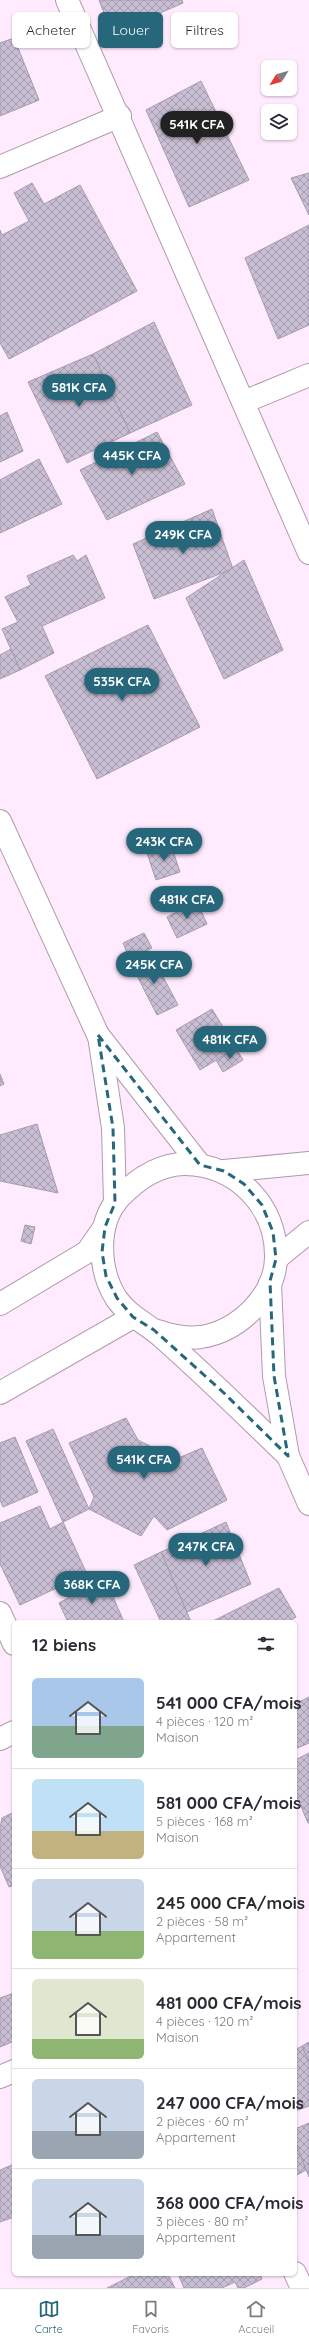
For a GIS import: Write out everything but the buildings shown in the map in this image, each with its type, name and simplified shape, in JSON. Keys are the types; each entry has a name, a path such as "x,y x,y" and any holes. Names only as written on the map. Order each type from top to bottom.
{"street":[{"path":"67,0 120,116 309,553"},
{"path":"0,167 120,116"},
{"path":"244,402 309,375"},
{"path":"0,821 98,1035 200,1164"},
{"path":"98,1035 113,1128 115,1203"},
{"path":"224,1171 309,1163"},
{"path":"0,1304 87,1252 105,1227 115,1203 132,1184 154,1170 177,1164 200,1164 224,1171 244,1184 262,1205 273,1232 276,1259 270,1282 259,1302 243,1319 224,1330 200,1337 176,1337 154,1330"},
{"path":"105,1227 102,1252 106,1276 117,1298 133,1317 154,1330 224,1393 288,1456"},
{"path":"276,1259 309,1232"},
{"path":"270,1282 274,1376 288,1456 309,1504"},
{"path":"0,1392 133,1317"},
{"path":"0,1613 12,1640"},
{"path":"0,1739 12,1733"},
{"path":"0,2077 12,2072"}],"highlighted area":[{"path":"98,1035 200,1165 224,1171 244,1184 262,1205 273,1232 276,1259 270,1281 274,1376 288,1456 224,1393 154,1330 133,1317 117,1298 106,1276 102,1252 105,1227 115,1203 113,1128"}]}
